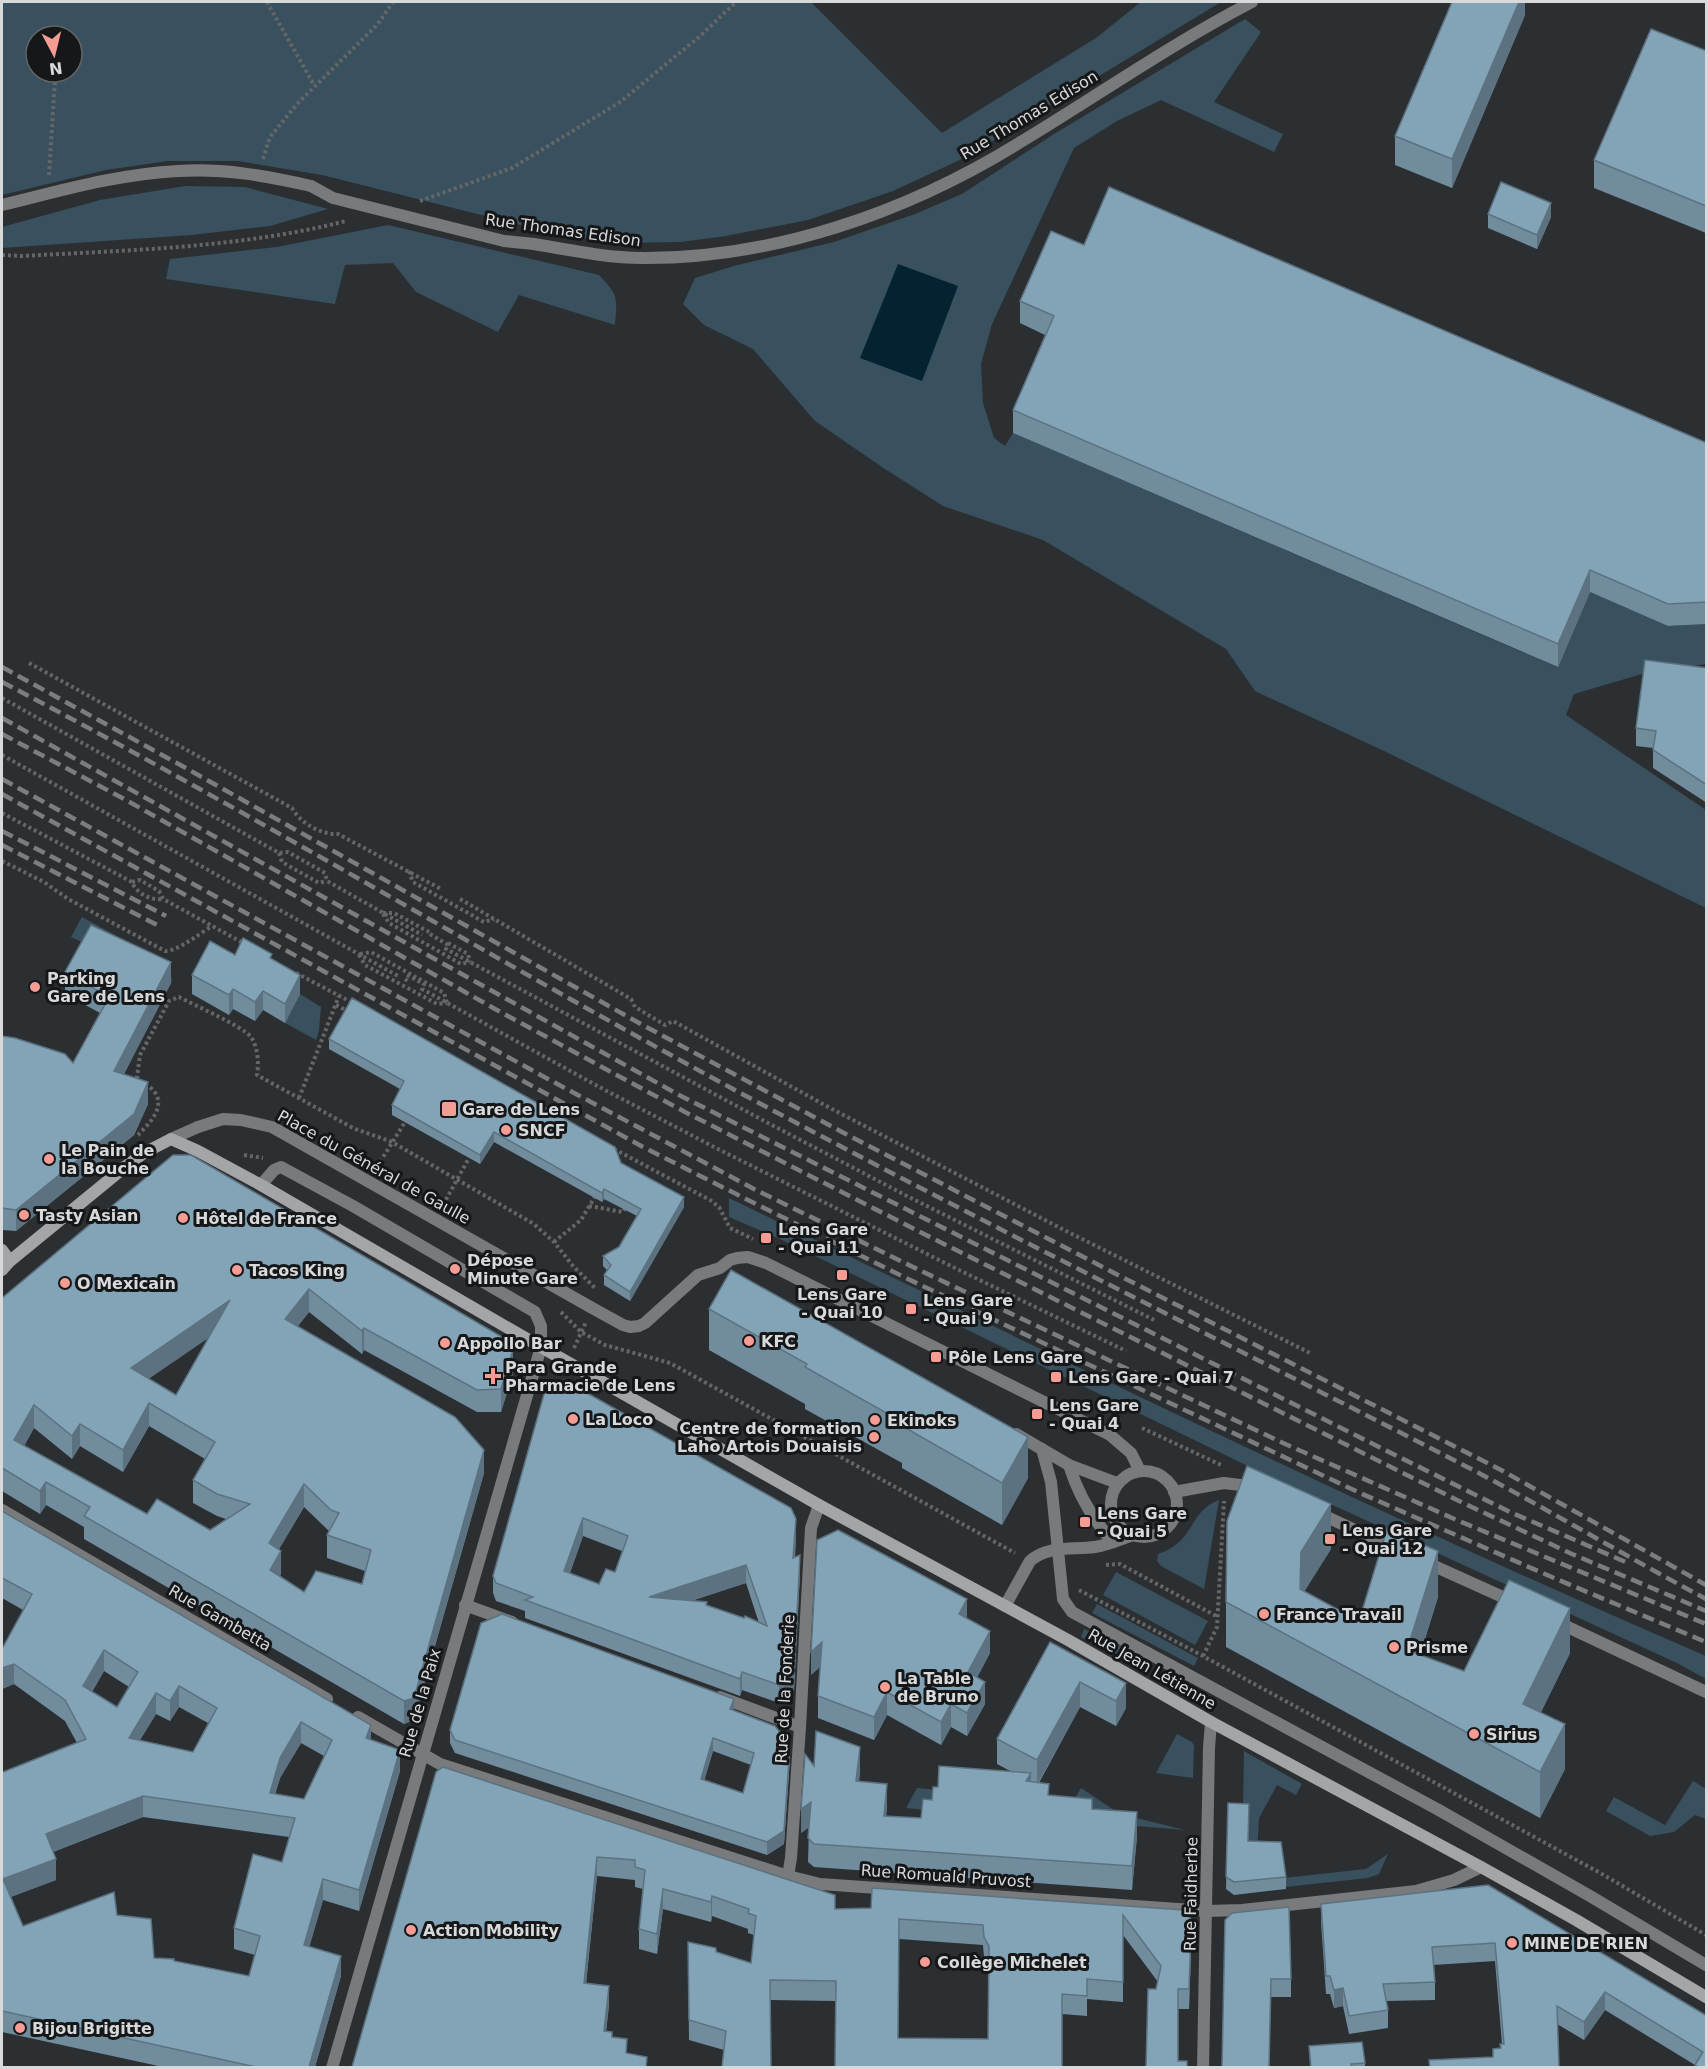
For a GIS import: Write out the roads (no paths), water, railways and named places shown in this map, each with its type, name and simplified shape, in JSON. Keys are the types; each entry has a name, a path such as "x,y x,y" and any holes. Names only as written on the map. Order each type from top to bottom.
{"street":[{"name":"Rue Thomas Edison","path":"2,205 102,181 177,171 204,170 260,174 311,186 333,198 504,242 534,244 610,256 672,258 751,249 824,231 904,202 983,164 1187,38 1252,2"},
{"name":"Place du Général de Gaulle","path":"171,1139 223,1119 241,1120 272,1127 616,1322 630,1327 645,1323 698,1275 720,1268"},
{"path":"4,1266 144,1153 171,1139 261,1185 541,1347"},
{"path":"261,1185 274,1170 281,1167 353,1206 535,1312 541,1326 541,1347"},
{"path":"2,1250 4,1266"},
{"path":"734,1276 720,1268 730,1260 748,1257 766,1263 1110,1435 1131,1453 1140,1471"},
{"name":"Rue Jean Létienne","path":"541,1347 819,1505 1068,1640 1211,1722 1481,1867 1707,1997"},
{"name":"Rue de la Paix","path":"332,2067 541,1347"},
{"path":"1006,1429 1069,1466 1117,1483"},
{"path":"1042,1449 1052,1482 1063,1599 1072,1611 1094,1625 1139,1647 1437,1809 1707,1965"},
{"path":"1069,1466 1076,1488 1113,1542"},
{"path":"1005,1606 1030,1561 1041,1553 1097,1546 1133,1535 1151,1536 1167,1527 1176,1510 1174,1492 1161,1476 1151,1472 1133,1473 1117,1483 1112,1494 1111,1511 1119,1526 1133,1535"},
{"path":"1174,1492 1224,1483 1264,1489"},
{"name":"Rue de la Fonderie","path":"788,1876 800,1727 811,1528 819,1505"},
{"path":"1305,1508 1523,1606"},
{"name":"Rue Gambetta","path":"2,1510 423,1755"},
{"path":"465,1605 526,1627"},
{"path":"1544,1616 1707,1692"},
{"path":"703,1691 800,1727"},
{"name":"Rue Faidherbe","path":"1203,2067 1211,1722"},
{"name":"Rue Romuald Pruvost","path":"423,1755 451,1768 788,1876 820,1884 1207,1911 1242,1910 1416,1891 1454,1880 1481,1867"}],"railway":[{"path":"2,667 639,1023 842,1132 1501,1470 1706,1585"},
{"path":"2,682 186,781 733,1089 1477,1472 1706,1599"},
{"path":"2,718 679,1095 1510,1512 1628,1563"},
{"path":"2,734 126,800 495,1009 685,1112 1459,1501 1572,1554 1706,1611"},
{"path":"2,779 548,1079 754,1189 1283,1443 1459,1521 1706,1624"},
{"path":"2,794 643,1147 748,1200 908,1279 1360,1493 1706,1642"},
{"path":"2,831 166,916"},
{"path":"2,845 161,927"}],"place":[{"name":"Parking Gare de Lens","path":"35,987"},
{"name":"Gare de Lens","path":"449,1109"},
{"name":"SNCF","path":"506,1130"},
{"name":"Le Pain de la Bouche","path":"49,1159"},
{"name":"Tasty Asian","path":"24,1215"},
{"name":"Hôtel de France","path":"183,1218"},
{"name":"Lens Gare - Quai 11","path":"766,1238"},
{"name":"Dépose Minute Gare","path":"455,1269"},
{"name":"Tacos King","path":"237,1270"},
{"name":"Lens Gare - Quai 10","path":"842,1275"},
{"name":"O Mexicain","path":"65,1283"},
{"name":"Lens Gare - Quai 9","path":"911,1309"},
{"name":"KFC","path":"749,1341"},
{"name":"Appollo Bar","path":"445,1343"},
{"name":"Pôle Lens Gare","path":"936,1357"},
{"name":"Para Grande Pharmacie de Lens","path":"493,1376"},
{"name":"Lens Gare - Quai 7","path":"1056,1377"},
{"name":"Lens Gare - Quai 4","path":"1037,1414"},
{"name":"La Loco","path":"573,1419"},
{"name":"Ekinoks","path":"875,1420"},
{"name":"Centre de formation Laho Artois Douaisis","path":"874,1437"},
{"name":"Lens Gare - Quai 5","path":"1085,1522"},
{"name":"Lens Gare - Quai 12","path":"1330,1539"},
{"name":"France Travail","path":"1264,1614"},
{"name":"Prisme","path":"1394,1647"},
{"name":"La Table de Bruno","path":"885,1687"},
{"name":"Sirius","path":"1474,1734"},
{"name":"Action Mobility","path":"411,1930"},
{"name":"MINE DE RIEN","path":"1512,1943"},
{"name":"Collège Michelet","path":"925,1962"},
{"name":"Bijou Brigitte","path":"20,2028"}]}
